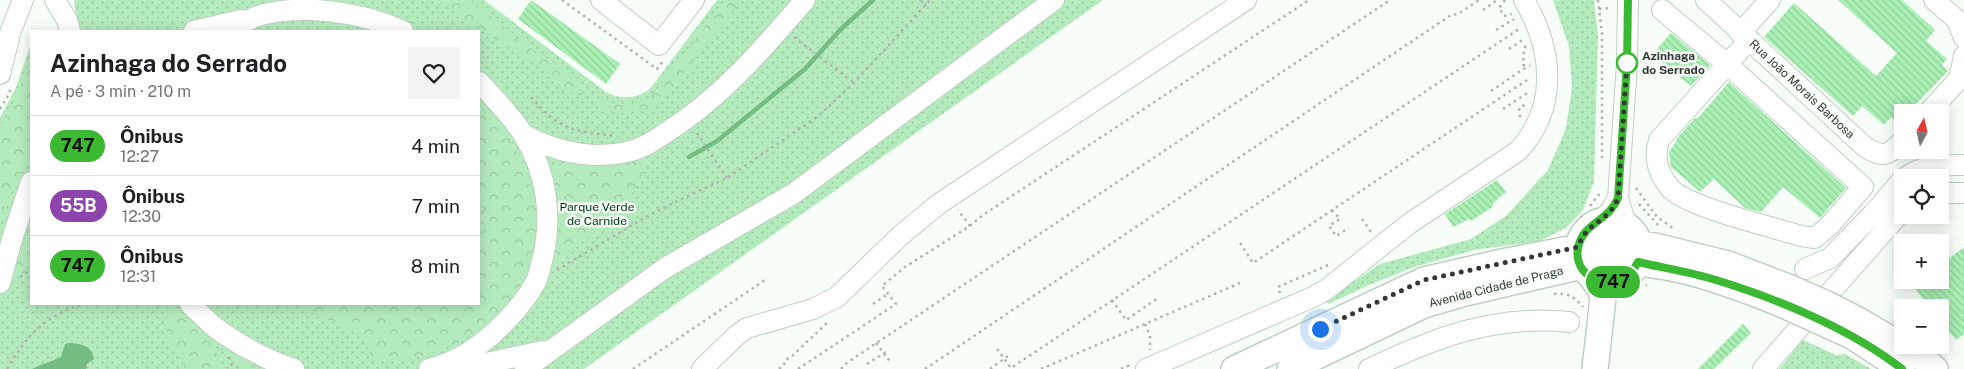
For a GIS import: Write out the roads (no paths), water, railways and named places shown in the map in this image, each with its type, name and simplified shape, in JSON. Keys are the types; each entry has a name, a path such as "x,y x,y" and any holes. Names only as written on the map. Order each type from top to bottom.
{"main road":[{"path":"1592,268 1630,274 1635,244 1615,221 1599,222 1586,230 1592,268 1610,289 1602,304 1595,369"},
{"name":"Avenida Cidade de Praga","path":"1290,369 1424,305 1465,293 1592,268 1609,242 1678,251 1728,264 1784,295"},
{"name":"Avenida Cidade de Praga","path":"1635,244 1716,279 1827,304 1902,369"},
{"name":"Avenida Cidade de Praga","path":"1234,369 1424,280 1592,268"},
{"name":"Avenida Cidade de Praga","path":"1856,328 1921,357 1935,369"}],"street":[{"path":"0,74 11,30 23,0"},
{"path":"55,0 67,20 70,30"},
{"path":"601,0 660,45 694,0"},
{"path":"524,135 557,150 588,155 625,153 643,148 687,120 723,90 746,68 805,0"},
{"path":"524,369 665,268 793,194 1054,0"},
{"path":"702,369 747,328 818,307 837,297 901,235 940,203 1246,0"},
{"path":"1599,222 1610,212 1627,64 1628,0"},
{"name":"Rua João Morais Barbosa","path":"1706,0 1864,147 1881,155 1894,150"},
{"path":"1662,10 1727,64 1863,187 1830,225 1815,238 1801,236 1690,201 1672,190 1655,161 1659,140 1727,64 1770,0"},
{"path":"1934,0 1957,20 1964,35"},
{"path":"1150,362 1313,297 1327,289 1410,223 1518,151 1531,136 1542,113 1547,80 1542,40 1532,13 1520,10"},
{"path":"198,30 287,12 323,11 384,22 401,30"},
{"path":"229,30 255,17"},
{"path":"1938,104 1962,81 1964,56"},
{"path":"429,369 449,363 466,354 495,333 518,309 537,282 546,248 549,217 546,192 538,164 524,135 480,83"},
{"path":"1919,169 1928,166 1964,165"},
{"path":"0,283 30,185"},
{"path":"1613,189 1635,244"},
{"path":"1805,269 1830,258 1894,190"},
{"path":"1949,193 1964,193"},
{"path":"1763,369 1894,220"},
{"path":"191,305 216,328 252,350 281,365 294,369"},
{"path":"1369,369 1415,347 1453,334 1520,321 1569,322"},
{"path":"449,363 482,364 551,350"}],"waterway":[{"path":"689,157 717,141 805,69 840,30 873,0"}],"place":[{"name":"Azinhaga do Serrado","path":"1627,63"}],"park label":[{"name":"Parque Verde de Carnide","path":"597,214"}]}
